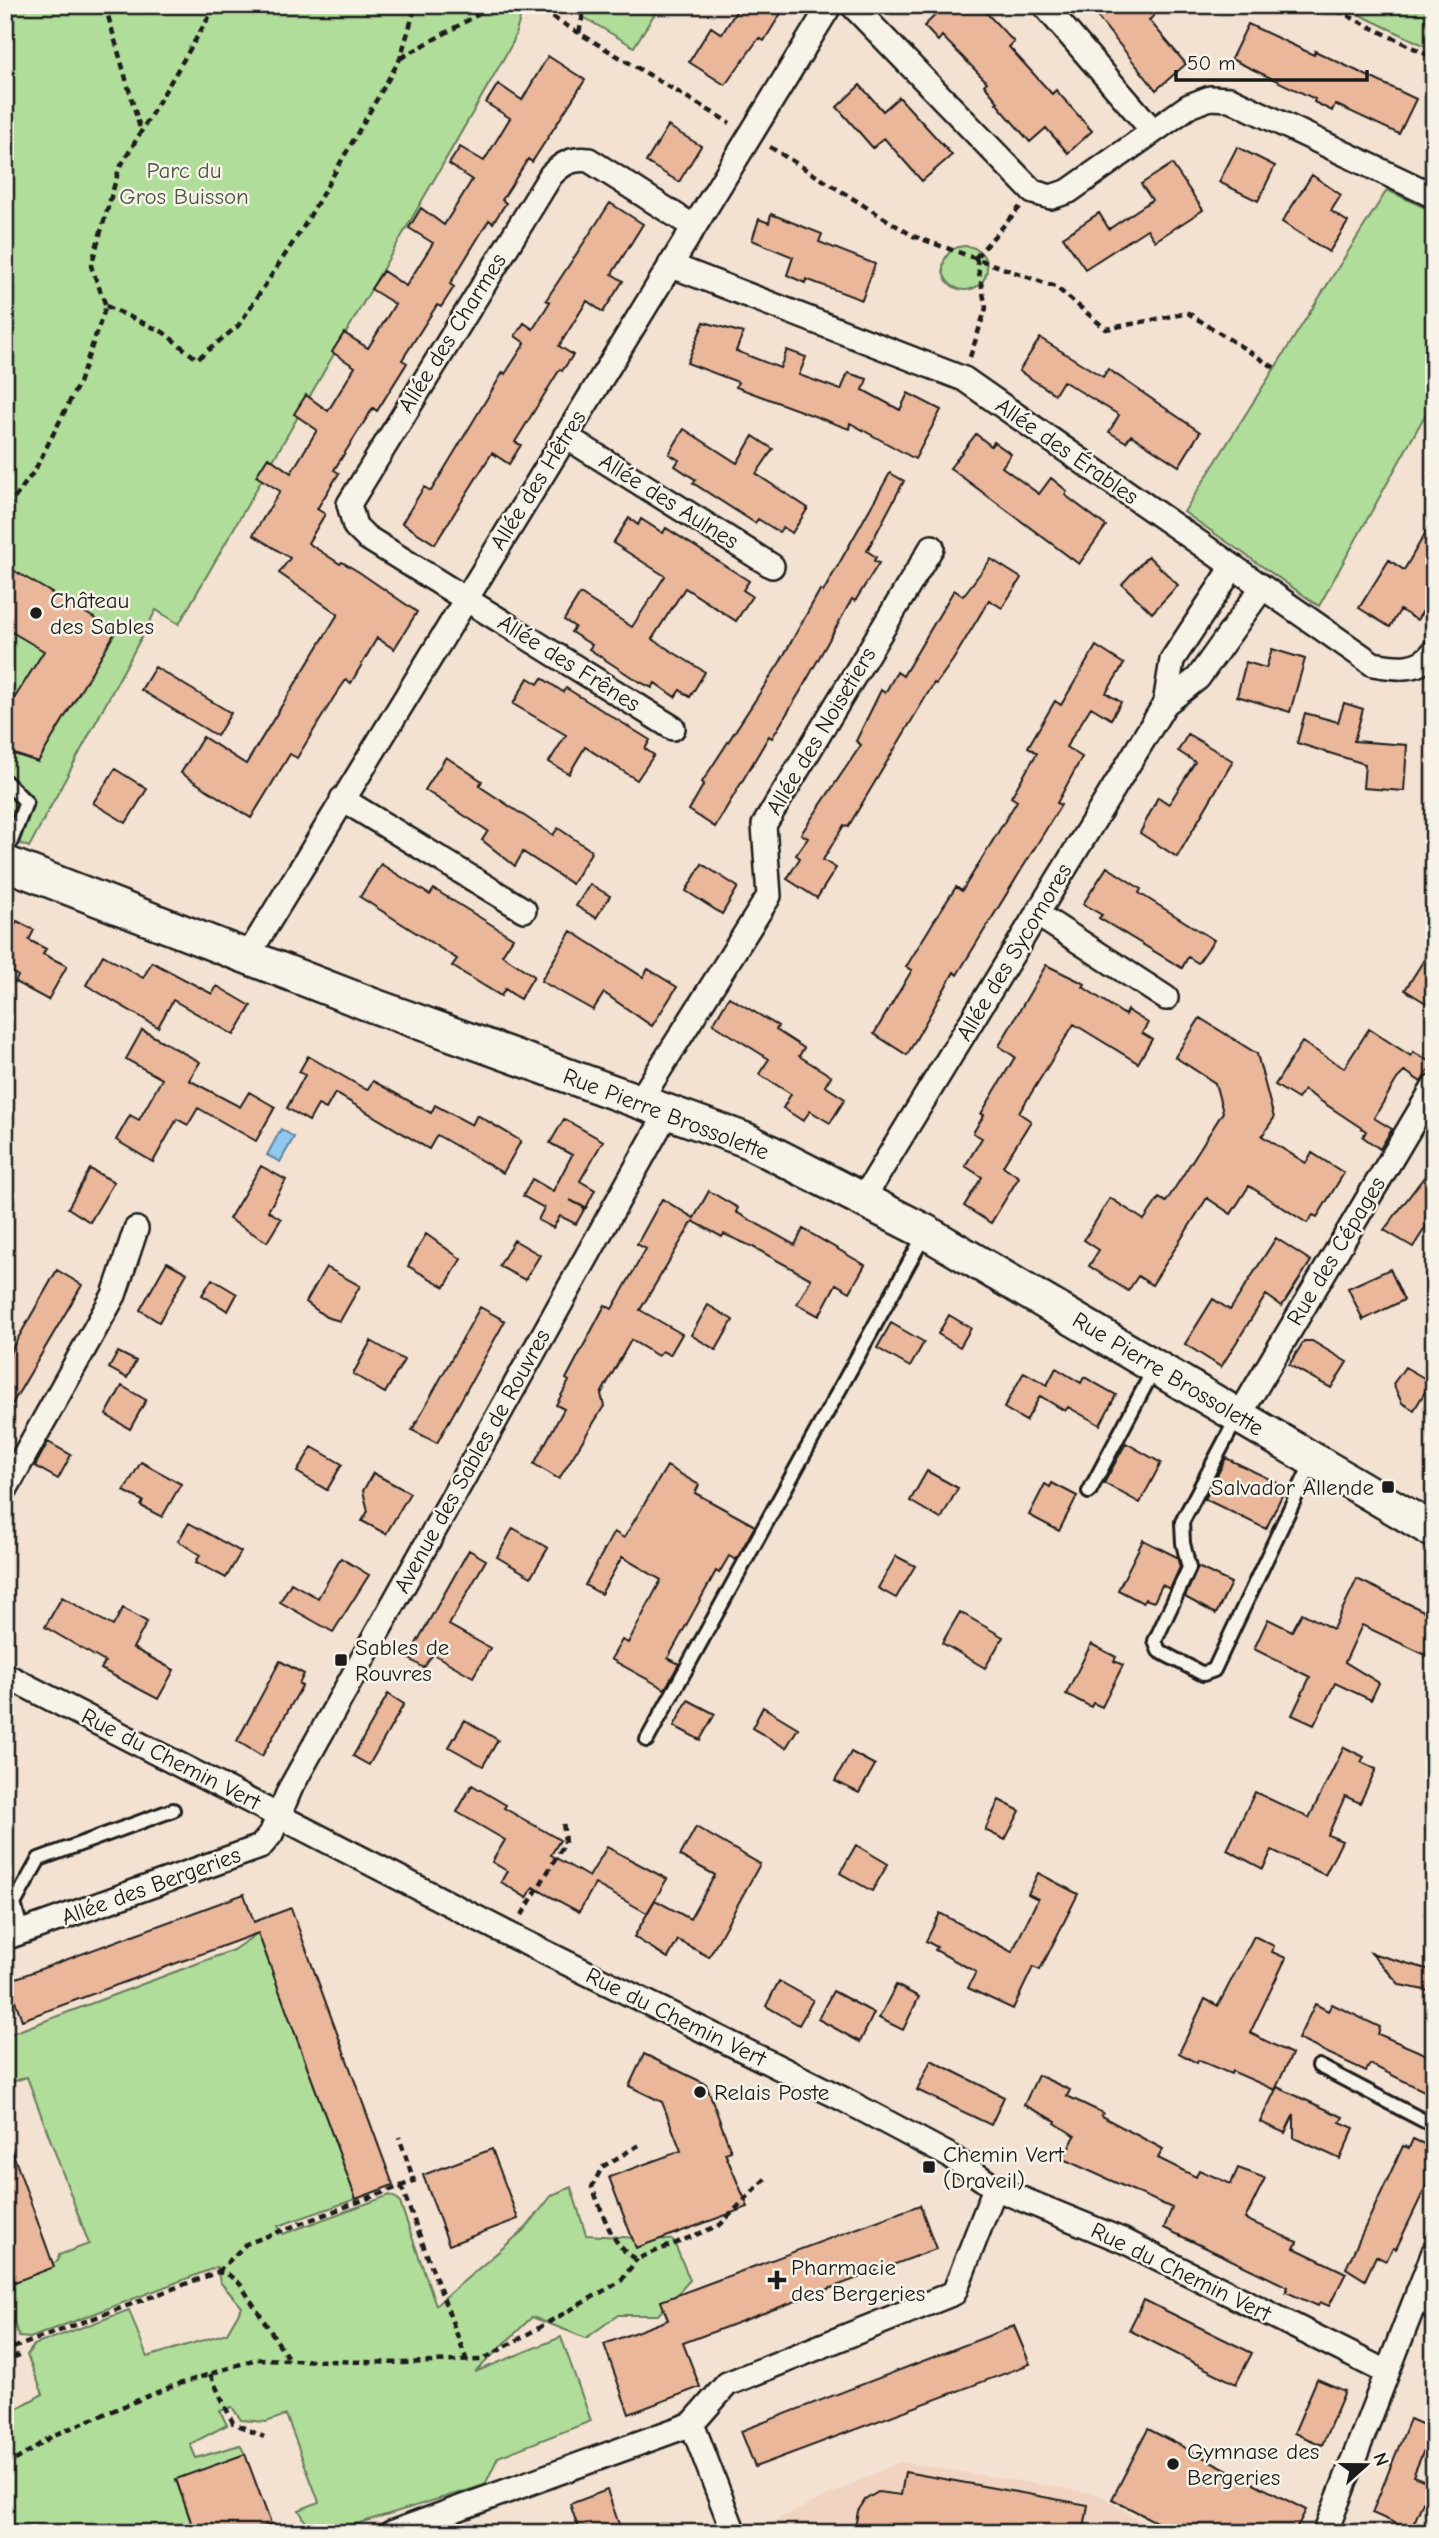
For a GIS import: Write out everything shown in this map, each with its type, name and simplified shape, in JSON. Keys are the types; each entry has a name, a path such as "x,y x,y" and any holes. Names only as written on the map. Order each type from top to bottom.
{"street":[{"name":"Allée des Hêtres","path":"247,957 464,598 830,5"},
{"path":"852,5 1033,192 1051,197 1069,191 1189,106 1210,98 1230,99 1434,196"},
{"path":"1044,5 1153,131"},
{"name":"Allée des Charmes","path":"464,598 366,537 350,515 353,493 551,175 563,164 575,159 589,160 694,227"},
{"name":"Allée des Érables","path":"670,265 964,379 1373,664 1402,669 1428,659 1434,651"},
{"name":"Allée des Aulnes","path":"565,436 772,566"},
{"name":"Allée des Noisetiers","path":"654,1106 769,897 764,825 932,547"},
{"name":"Allée des Sycomores","path":"1165,704 1172,660 1233,567"},
{"name":"Allée des Sycomores","path":"863,1199 1165,704 1198,678 1262,588"},
{"name":"Allée des Frênes","path":"464,598 673,728"},
{"path":"342,799 524,910"},
{"name":"Rue Pierre Brossolette","path":"5,863 369,1004 746,1140 926,1232 1434,1531"},
{"path":"1037,914 1166,998"},
{"name":"Rue des Cépages","path":"1238,1416 1434,1087"},
{"name":"Avenue des Sables de Rouvres","path":"280,1814 289,1788 362,1658 654,1106"},
{"path":"5,1490 114,1295 136,1228"},
{"name":"Rue du Chemin Vert","path":"5,1675 280,1814 510,1935 905,2132 950,2157 995,2188 1124,2241 1386,2372"},
{"name":"Allée des Bergeries","path":"14,1935 260,1847 271,1835 280,1814"},
{"path":"391,2533 692,2424 727,2384 954,2293 995,2188"},
{"path":"1325,2533 1386,2372 1426,2300 1434,2252"},
{"path":"692,2424 734,2533"}],"lane":[{"path":"5,781 26,802 5,857"},
{"path":"647,1740 926,1232"},
{"path":"1089,1492 1155,1367"},
{"path":"1238,1416 1182,1522 1183,1543 1189,1568 1155,1641 1159,1651 1203,1674 1214,1670 1314,1460"},
{"path":"14,1935 14,1904 39,1859 173,1810"},
{"path":"1319,2066 1434,2126"}],"path":[{"path":"105,5 141,132"},
{"path":"5,502 11,503 35,470 79,383 106,306 91,266 120,169 216,5"},
{"path":"106,306 163,332 197,359 238,326 304,226 400,59 416,5"},
{"path":"400,59 495,5"},
{"path":"532,5 913,236 1056,288 1106,329 1188,313 1275,368"},
{"path":"579,33 585,5"},
{"path":"1326,5 1434,58"},
{"path":"976,257 1033,192"},
{"path":"964,379 986,308 976,257"},
{"path":"510,1935 565,1843 563,1820"},
{"path":"13,2348 218,2272 246,2244 414,2181 398,2137"},
{"path":"637,2259 627,2255 616,2241 592,2187 602,2167 639,2145"},
{"path":"5,2467 54,2435 170,2387 256,2359 403,2363 482,2360 621,2281 637,2259 720,2225 767,2177"},
{"path":"401,2186 467,2361"},
{"path":"218,2272 229,2275 240,2284 288,2358"},
{"path":"5,2361 17,2357 6,2330"},
{"path":"210,2374 233,2423 264,2437"}],"shaded area":[{"path":"899,2462 1098,2494 1159,2533 774,2533 770,2523"}],"green space":[{"name":"Parc du Gros Buisson","path":"5,5 524,5 513,42 179,624 156,610 29,847 5,837"},
{"path":"563,5 660,5 634,47"},
{"path":"1339,5 1434,5 1434,50"},
{"path":"1387,190 1434,212 1434,399 1319,606 1184,512"},
{"path":"965,246 974,247 981,252 986,259 986,277 981,284 974,289 965,290 956,289 949,284 944,277 943,268 944,259 949,252 956,247"},
{"path":"258,1933 356,2199 278,2226 283,2234 390,2195 399,2200 436,2305 526,2228 552,2195 571,2187 586,2235 673,2240 690,2280 658,2315 618,2315 586,2338 532,2317 475,2372 561,2337 591,2421 498,2457 485,2485 326,2533 312,2533 299,2510 319,2502 286,2415 266,2422 241,2420 232,2407 220,2411 227,2425 190,2444 196,2458 240,2445 245,2454 176,2480 195,2533 5,2533 5,2415 43,2394 27,2355 34,2345 129,2310 147,2357 227,2333 242,2307 220,2282 217,2267 30,2338 19,2337 5,2298 5,2286 58,2261 59,2255 89,2244 27,2077 12,2082 5,2071 5,2036 233,1950"}],"water":[{"path":"281,1129 294,1137 280,1162 267,1155"}],"building":[{"path":"740,5 786,5 764,41 759,38 725,85 689,62 711,27 722,34"},
{"path":"946,5 979,5 1014,42 1009,47 1052,94 1056,90 1092,131 1068,153 1046,128 1030,142 996,103 998,102 984,85 987,82 942,36 938,41 924,26"},
{"path":"1088,5 1145,5 1154,16 1149,20 1186,64 1156,90"},
{"path":"1248,24 1314,55 1315,51 1416,99 1399,134 1335,104 1332,111 1314,102 1315,99 1231,59"},
{"path":"548,56 585,80 532,162 528,159 502,200 506,203 493,223 489,220 450,284 454,287 441,307 437,305 402,360 407,363 377,411 373,408 334,470 339,473 317,509 325,514 308,543 340,564 342,562 359,572 417,612 394,649 377,638 351,683 346,680 297,758 290,754 251,818 181,773 203,737 246,764 338,614 279,573 290,558 253,535 280,491 256,476 268,457 291,473 317,430 294,414 306,395 328,411 355,367 332,352 344,333 368,348 395,304 371,289 383,271 406,286 433,243 409,228 421,208 444,225 472,180 449,164 460,147 484,161 510,118 486,103 498,84 522,100"},
{"path":"860,85 883,111 899,97 952,155 922,181 884,138 873,148 837,107"},
{"path":"668,126 701,146 679,182 646,162"},
{"path":"1237,147 1275,166 1258,201 1219,182"},
{"path":"1172,164 1203,210 1155,241 1147,229 1085,269 1063,237 1099,213 1109,229 1152,200 1141,184"},
{"path":"1312,175 1341,195 1331,211 1348,222 1329,252 1282,222"},
{"path":"610,203 643,224 612,274 623,281 603,312 587,301 559,346 573,355 562,371 560,369 515,442 521,445 509,464 492,453 435,544 402,523 424,487 431,491 503,372 505,374 525,343 515,336 524,323 533,329 550,302 546,300"},
{"path":"771,214 822,234 819,242 875,264 862,300 806,279 805,283 787,275 793,257 752,240 759,219 769,223"},
{"path":"704,322 743,333 736,351 780,368 787,350 806,357 799,375 841,390 848,373 867,379 863,390 900,410 908,393 941,410 915,459 850,423 849,429 736,387 738,382 687,363"},
{"path":"1040,338 1103,377 1108,369 1200,432 1179,466 1131,435 1126,442 1109,432 1119,415 1063,381 1055,394 1019,371"},
{"path":"684,429 737,463 753,436 773,449 756,474 808,508 792,533 783,527 779,532 758,519 755,523 693,483 696,480 675,466 679,460 669,454"},
{"path":"976,434 991,446 994,442 1011,454 1002,467 1039,494 1051,478 1067,491 1065,495 1106,526 1079,564 950,468"},
{"path":"890,473 904,481 867,551 876,557 874,561 879,563 855,601 852,599 800,692 772,738 769,736 715,827 689,810 704,784 702,782 780,662 820,590 823,592"},
{"path":"629,518 638,525 641,519 663,533 666,528 749,581 743,590 752,596 736,621 685,588 652,639 705,672 690,697 680,690 675,697 655,683 652,688 636,680 589,649 592,645 571,632 575,627 564,620 580,594 632,627 665,576 613,543"},
{"path":"1434,518 1434,594 1417,620 1400,610 1390,627 1359,608 1389,560 1404,570"},
{"path":"1148,556 1178,585 1152,613 1122,584"},
{"path":"991,559 1021,578 1002,608 989,600 953,660 936,684 934,683 848,827 844,825 823,860 836,868 817,898 787,879 800,858 796,855 808,838 801,834 861,745 856,741 881,690 885,693 897,672 903,676 954,590 963,596"},
{"path":"13,570 116,631 38,762 11,753 5,734 5,713 44,651 5,628 5,583"},
{"path":"1096,646 1124,664 1106,693 1121,702 1111,719 1091,707 1066,747 1082,757 1057,803 1061,805 957,975 954,972 907,1055 874,1034 912,970 906,967 934,921 956,887 962,891 1017,801 1011,797 1037,753 1028,747 1055,701 1061,705"},
{"path":"1272,649 1305,659 1290,712 1237,696 1246,662 1266,668"},
{"path":"155,667 231,713 217,736 141,690"},
{"path":"528,678 538,684 542,678 563,692 566,688 650,740 645,749 654,755 637,780 585,747 569,774 549,762 566,735 513,704"},
{"path":"1344,703 1363,709 1354,741 1407,745 1404,791 1363,788 1365,764 1297,743 1305,713 1338,722"},
{"path":"1188,734 1233,761 1177,857 1140,833 1158,797 1169,804 1195,762 1178,751"},
{"path":"446,757 482,781 479,786 553,835 558,828 592,851 572,884 523,852 515,866 482,840 488,831 425,790"},
{"path":"115,769 147,789 126,823 93,803"},
{"path":"381,864 430,895 434,889 513,938 502,955 534,976 520,999 505,989 501,996 452,966 457,959 360,897"},
{"path":"702,864 738,887 722,914 686,891"},
{"path":"1107,867 1141,889 1139,893 1214,940 1198,963 1188,957 1182,968 1099,918 1102,915 1083,904"},
{"path":"590,884 610,896 596,918 576,906"},
{"path":"17,921 34,930 29,940 46,949 43,954 67,966 48,1000 15,982 18,976 5,968 5,942"},
{"path":"571,931 643,977 648,969 677,987 652,1026 604,993 593,1010 541,981"},
{"path":"1434,944 1434,1008 1405,990"},
{"path":"103,955 143,978 152,962 212,994 217,986 251,1006 234,1035 173,1000 158,1027 86,985"},
{"path":"1046,965 1085,984 1083,987 1125,1015 1127,1010 1148,1023 1142,1033 1152,1039 1138,1063 1074,1024 1019,1113 1031,1121 1003,1166 1019,1177 991,1223 964,1206 982,1177 965,1166 982,1138 973,1133 984,1115 981,1114 1015,1057 999,1046"},
{"path":"729,997 778,1026 776,1030 804,1048 799,1056 831,1076 825,1086 845,1099 830,1123 810,1111 803,1121 783,1108 791,1094 759,1074 769,1059 713,1024"},
{"path":"1200,1018 1257,1054 1274,1118 1262,1136 1306,1163 1312,1153 1344,1173 1317,1217 1313,1215 1307,1223 1249,1186 1231,1214 1207,1198 1152,1285 1138,1276 1128,1291 1089,1266 1099,1250 1084,1240 1110,1198 1144,1220 1159,1198 1166,1202 1223,1112 1215,1083 1175,1057"},
{"path":"1369,1029 1411,1056 1413,1052 1433,1063 1421,1082 1405,1071 1397,1079 1374,1118 1392,1129 1380,1149 1363,1137 1366,1131 1304,1090 1298,1099 1275,1085 1302,1042 1344,1068"},
{"path":"142,1030 200,1062 189,1080 240,1107 249,1092 275,1107 256,1141 198,1108 188,1125 177,1119 153,1162 116,1140 130,1115 139,1120 162,1079 126,1059"},
{"path":"308,1056 367,1090 373,1081 431,1113 435,1105 472,1125 477,1115 521,1141 503,1173 437,1135 429,1149 335,1093 326,1109 318,1105 309,1121 287,1108 305,1075 299,1072"},
{"path":"564,1119 603,1141 580,1181 595,1190 586,1208 570,1200 585,1208 576,1224 560,1216 553,1228 538,1220 544,1208 523,1196 532,1179 553,1191 572,1155 550,1143"},
{"path":"1434,1164 1434,1214 1413,1247 1384,1230"},
{"path":"261,1166 286,1180 268,1211 281,1219 267,1242 229,1219"},
{"path":"90,1169 114,1182 90,1222 68,1208"},
{"path":"709,1191 738,1208 736,1212 795,1245 803,1229 865,1265 850,1292 836,1284 819,1316 797,1304 811,1279 753,1247 724,1234 722,1237 693,1221 640,1310 682,1334 670,1355 662,1351 658,1356 631,1340 601,1394 604,1406 559,1479 534,1464 564,1409 556,1405 569,1381 566,1379 605,1305 612,1309 646,1249 637,1244 662,1199 694,1218"},
{"path":"426,1234 461,1259 445,1287 408,1266"},
{"path":"1276,1238 1311,1261 1282,1306 1266,1295 1221,1367 1185,1344 1213,1299 1230,1310"},
{"path":"514,1240 540,1255 525,1280 499,1266"},
{"path":"167,1262 187,1273 159,1322 140,1310"},
{"path":"326,1267 360,1286 340,1321 326,1317 306,1302"},
{"path":"1390,1269 1404,1300 1363,1320 1348,1288"},
{"path":"57,1270 82,1285 5,1416 5,1361"},
{"path":"212,1279 237,1294 228,1311 202,1295"},
{"path":"708,1305 733,1320 716,1350 691,1335"},
{"path":"480,1307 505,1321 437,1443 412,1430"},
{"path":"949,1315 971,1328 960,1347 938,1334"},
{"path":"891,1323 924,1342 910,1367 877,1348"},
{"path":"371,1341 404,1360 385,1393 353,1374"},
{"path":"1304,1341 1312,1341 1347,1362 1331,1388 1289,1365"},
{"path":"118,1352 136,1361 127,1378 109,1368"},
{"path":"1405,1367 1431,1382 1414,1410 1402,1403 1393,1384"},
{"path":"1056,1368 1081,1383 1084,1377 1116,1395 1100,1425 1068,1407 1065,1411 1040,1396 1026,1421 1004,1408 1024,1372 1047,1385"},
{"path":"122,1386 146,1400 130,1429 106,1415"},
{"path":"48,1442 71,1455 58,1479 35,1466"},
{"path":"1126,1443 1161,1463 1140,1503 1104,1483"},
{"path":"312,1447 342,1464 327,1490 297,1472"},
{"path":"1226,1458 1286,1487 1266,1529 1205,1499"},
{"path":"141,1462 181,1484 162,1517 141,1506 143,1501 124,1491"},
{"path":"667,1466 699,1485 695,1493 755,1526 736,1560 729,1556 719,1573 716,1571 668,1658 679,1664 665,1689 611,1659 622,1640 628,1643 661,1580 622,1557 601,1594 585,1585 614,1532 624,1538"},
{"path":"927,1471 958,1488 941,1519 910,1501"},
{"path":"373,1473 410,1493 386,1534 362,1521 368,1511 363,1491"},
{"path":"1052,1483 1077,1496 1059,1531 1029,1515 1045,1484 1050,1487"},
{"path":"189,1523 241,1552 226,1578 196,1562 200,1555 178,1541"},
{"path":"513,1528 548,1548 531,1577 497,1557"},
{"path":"1143,1540 1177,1557 1180,1567 1170,1589 1162,1585 1154,1602 1145,1599 1143,1603 1118,1590"},
{"path":"469,1550 486,1560 449,1625 490,1648 473,1677 433,1654 424,1668 408,1658"},
{"path":"896,1556 915,1566 896,1598 878,1588"},
{"path":"341,1558 369,1575 333,1632 280,1602 291,1583 318,1598"},
{"path":"1198,1567 1231,1583 1216,1614 1185,1597"},
{"path":"1357,1579 1434,1616 1434,1659 1362,1625 1345,1662 1379,1683 1371,1700 1335,1683 1314,1725 1292,1715 1310,1677 1254,1649 1268,1619 1292,1631 1302,1613 1333,1629"},
{"path":"62,1597 113,1626 123,1608 147,1622 133,1648 174,1670 158,1699 101,1669 105,1662 45,1627"},
{"path":"960,1612 1003,1637 985,1668 942,1643"},
{"path":"1091,1644 1116,1657 1114,1661 1123,1665 1102,1707 1093,1703 1091,1707 1066,1694"},
{"path":"280,1661 304,1674 299,1684 302,1686 262,1756 237,1741"},
{"path":"388,1694 404,1704 369,1765 353,1756"},
{"path":"688,1700 715,1714 700,1740 674,1726"},
{"path":"763,1707 798,1728 786,1748 752,1728"},
{"path":"465,1720 498,1740 483,1766 449,1747"},
{"path":"1344,1747 1364,1757 1361,1762 1376,1769 1360,1803 1345,1796 1328,1835 1342,1841 1325,1875 1272,1850 1263,1869 1227,1850 1255,1792 1309,1818"},
{"path":"851,1752 875,1765 859,1793 835,1781"},
{"path":"472,1785 506,1805 504,1808 560,1840 551,1855 589,1877 607,1847 667,1879 647,1913 595,1884 579,1912 533,1887 527,1898 501,1882 507,1871 492,1862 505,1840 457,1812"},
{"path":"999,1800 1020,1811 1005,1840 985,1830"},
{"path":"696,1827 760,1864 709,1957 678,1940 668,1958 634,1937 655,1900 690,1919 715,1875 680,1856"},
{"path":"856,1845 888,1864 872,1891 840,1873"},
{"path":"1038,1873 1078,1894 1040,1970 1033,1967 1013,2009 968,1988 976,1972 935,1950 937,1947 926,1941 940,1913 1012,1952 1038,1899 1028,1894"},
{"path":"244,1894 254,1922 291,1908 393,2185 356,2199 258,1933 22,2020 8,1981"},
{"path":"1254,1936 1274,1946 1272,1952 1286,1958 1250,2033 1292,2054 1275,2090 1232,2071 1231,2074 1198,2060 1197,2063 1179,2053 1205,1999 1218,2006"},
{"path":"1371,1953 1434,1971 1434,1992 1400,1985"},
{"path":"779,1981 813,2000 799,2025 766,2006"},
{"path":"896,1985 919,1997 903,2030 879,2018"},
{"path":"833,1991 874,2013 860,2042 818,2019"},
{"path":"1315,2004 1328,2011 1332,2004 1380,2027 1378,2034 1434,2058 1434,2096 1370,2064 1366,2071 1298,2039"},
{"path":"644,2054 706,2084 731,2151 725,2153 748,2207 636,2248 609,2177 681,2151 662,2102 629,2086"},
{"path":"931,2060 1004,2097 991,2125 917,2090"},
{"path":"1038,2075 1070,2090 1067,2096 1103,2113 1101,2116 1163,2149 1158,2158 1196,2177 1199,2170 1231,2184 1238,2168 1265,2178 1245,2219 1297,2242 1294,2248 1346,2273 1329,2306 1320,2302 1318,2306 1286,2292 1288,2287 1164,2228 1172,2208 1063,2159 1075,2136 1055,2123 1056,2121 1024,2105"},
{"path":"1277,2087 1343,2117 1340,2122 1354,2128 1340,2159 1294,2138 1294,2114 1285,2133 1260,2122"},
{"path":"1413,2139 1431,2147 1427,2157 1434,2161 1427,2175 1431,2176 1396,2249 1393,2248 1386,2261 1376,2256 1365,2280 1346,2268 1403,2146 1409,2148"},
{"path":"8,2140 54,2267 15,2282 5,2255"},
{"path":"492,2149 518,2219 449,2245 423,2175"},
{"path":"920,2205 936,2249 683,2343 700,2387 629,2414 604,2344 668,2320 661,2301"},
{"path":"1144,2300 1252,2353 1236,2384 1129,2330"},
{"path":"1014,2326 1030,2364 755,2467 741,2431"},
{"path":"1317,2379 1345,2391 1322,2445 1294,2433"},
{"path":"1410,2419 1433,2429 1413,2476 1431,2483 1411,2530 1372,2513"},
{"name":"Gymnase des Bergeries","path":"1148,2429 1306,2510 1294,2533 1177,2533 1112,2499"},
{"path":"245,2454 271,2524 246,2533 195,2533 176,2479"},
{"path":"905,2472 1088,2505 1084,2529 1073,2527 1072,2533 854,2533 858,2511 865,2500 878,2492 901,2495"},
{"path":"607,2490 622,2533 580,2533 570,2504"}],"place":[{"name":"Château des Sables","path":"36,613"},
{"name":"Salvador Allende","path":"1388,1487"},
{"name":"Sables de Rouvres","path":"341,1660"},
{"name":"Relais Poste","path":"700,2092"},
{"name":"Chemin Vert (Draveil)","path":"929,2167"},
{"name":"Pharmacie des Bergeries","path":"777,2280"},
{"name":"Gymnase des Bergeries","path":"1173,2464"}]}
